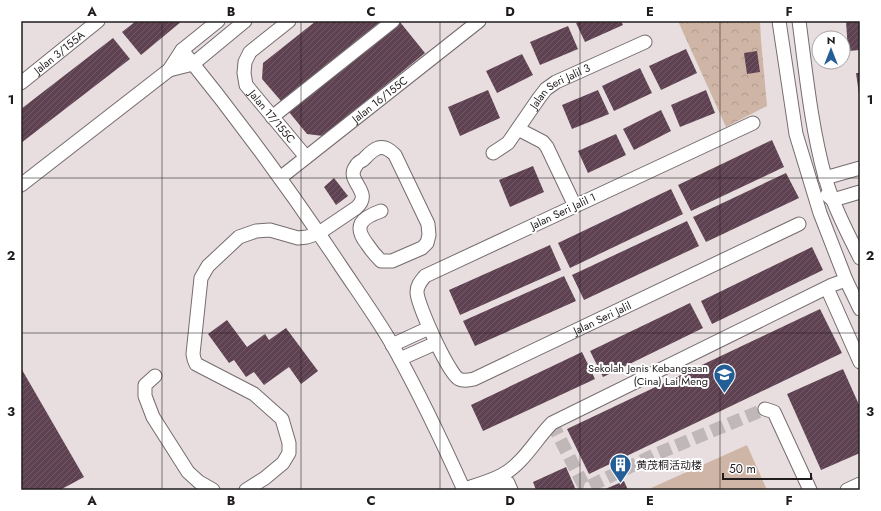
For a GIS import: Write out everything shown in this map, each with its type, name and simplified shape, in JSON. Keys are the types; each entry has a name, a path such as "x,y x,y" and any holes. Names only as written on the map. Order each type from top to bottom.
{"street":[{"path":"21,184 169,70 182,50 218,21"},
{"path":"169,70 193,64 245,21"},
{"name":"Jalan 17/155C","path":"289,21 250,52 245,62 244,73 246,85 306,158"},
{"path":"272,117 393,21"},
{"name":"Jalan 16/155C","path":"280,178 479,21"},
{"path":"779,21 796,134 820,212 846,280 860,309"},
{"path":"799,21 813,124 826,178 828,196 860,258"},
{"name":"Jalan 3/155A","path":"21,84 94,23"},
{"name":"Jalan Seri Jalil 3","path":"493,153 508,144 546,89 556,82 645,42"},
{"path":"182,50 280,178 319,233 392,345 420,396 464,490 503,475 517,464 542,432 552,423 846,280"},
{"name":"Jalan Seri Jalil 1","path":"429,328 416,292 419,283 426,276 753,122"},
{"path":"518,129 543,142 547,147 575,206"},
{"path":"246,490 266,478 283,463 289,453 287,436 282,419 254,394 196,364 193,354 201,278 208,266 239,237 256,231 270,230 298,238 307,237 319,233 361,204 363,198 354,177 353,171 355,166 373,151 379,148 385,148 391,150 395,155 428,224 429,235 427,243 422,248 392,261 381,261 363,239 360,234 360,229 361,223 365,219 381,211"},
{"path":"826,178 860,168"},
{"path":"810,181 828,196 860,192"},
{"path":"820,212 828,196"},
{"name":"Jalan Seri Jalil","path":"429,328 450,371 459,380 474,379 799,224"},
{"path":"827,288 860,362"},
{"path":"392,345 429,328"},
{"path":"400,359 436,343"},
{"path":"154,376 145,385 145,396 153,418 188,472 199,482 213,490"},
{"path":"765,409 774,412 810,490"},
{"path":"490,490 508,483 510,490"},
{"path":"847,490 860,484"}],"green space":[{"path":"678,21 760,21 767,106 726,127"},
{"path":"747,445 767,490 652,490 651,488"}],"building":[{"path":"136,21 182,21 141,55 122,32"},
{"path":"316,21 381,21 281,101 262,79 263,63"},
{"path":"580,21 621,21 623,25 585,42 576,23"},
{"path":"846,21 860,21 860,50 851,51 851,30 847,30"},
{"path":"400,22 425,53 323,136 307,134 289,112"},
{"path":"568,26 578,49 540,65 530,42"},
{"path":"113,38 130,59 21,143 21,109"},
{"path":"686,49 697,73 661,90 649,66"},
{"path":"757,51 760,72 747,74 744,53"},
{"path":"522,54 533,75 497,93 486,71"},
{"path":"640,68 652,93 614,111 602,86"},
{"path":"856,73 860,73 860,94 859,94"},
{"path":"488,90 500,118 460,136 448,107"},
{"path":"598,90 609,114 572,129 562,105"},
{"path":"706,90 715,113 680,127 671,105"},
{"path":"661,110 671,131 634,150 623,129"},
{"path":"616,134 626,155 588,173 578,151"},
{"path":"772,140 784,167 691,211 678,185"},
{"path":"533,166 544,192 510,207 499,180"},
{"path":"786,173 799,198 706,242 693,217"},
{"path":"334,178 348,196 336,205 324,187"},
{"path":"671,189 683,214 570,268 558,243"},
{"path":"687,221 699,246 584,300 572,275"},
{"path":"550,245 561,270 460,315 449,290"},
{"path":"812,247 823,270 712,324 701,301"},
{"path":"564,276 576,301 475,346 463,321"},
{"path":"690,303 703,328 603,377 590,351"},
{"path":"820,309 842,353 589,474 567,429"},
{"path":"227,320 247,347 265,334 269,340 286,328 318,371 301,384 289,367 264,385 254,372 246,377 234,360 229,363 208,334"},
{"path":"582,352 595,379 483,431 471,405"},
{"path":"21,368 84,477 60,490 21,490"},
{"path":"843,369 860,407 860,453 821,470 787,394"},
{"path":"566,467 576,490 536,490 533,482"},
{"name":"黄茂桐活动楼","path":"624,481 628,490 603,490"}],"tunnel":[{"path":"552,423 583,484 590,486 654,455 765,409"}],"place":[{"name":"Sekolah Jenis Kebangsaan (Cina) Lai Meng","path":"724,394"},
{"name":"黄茂桐活动楼","path":"620,484"}]}
